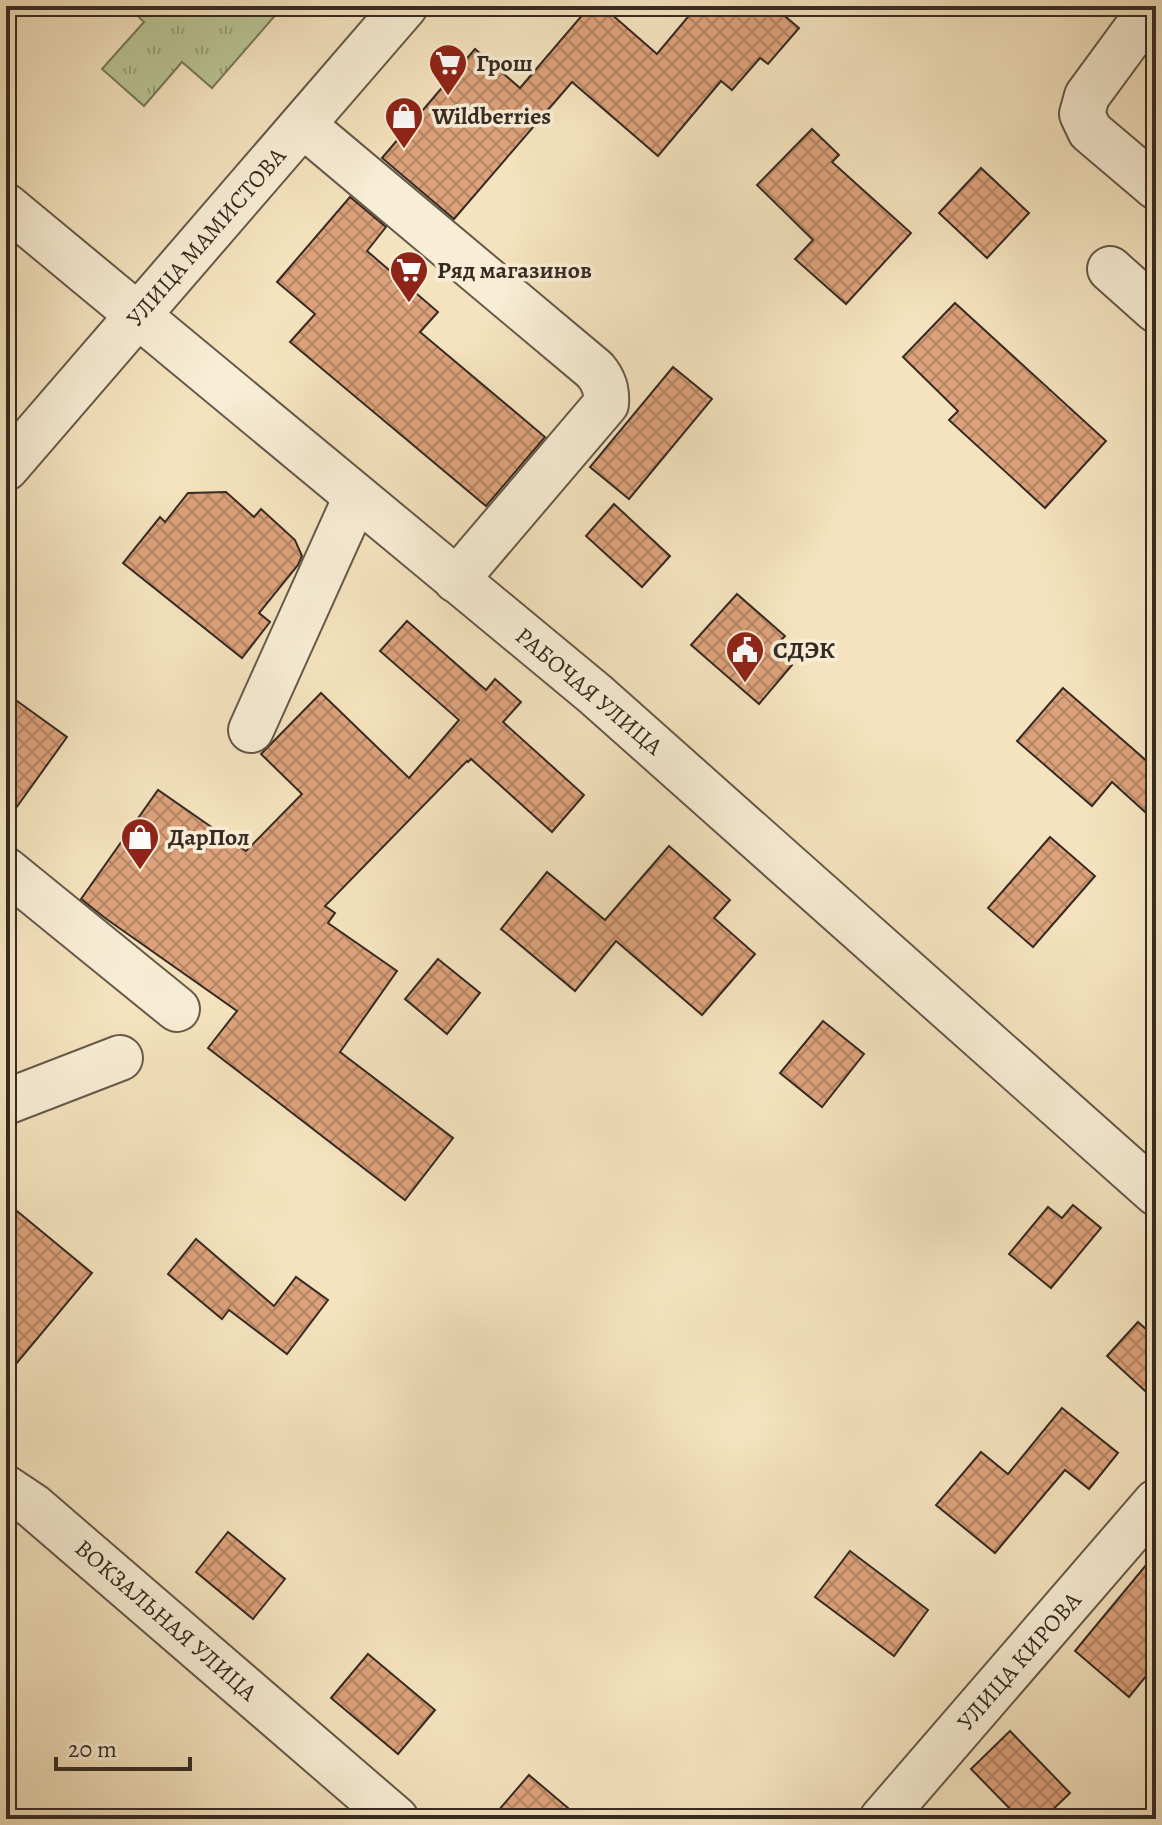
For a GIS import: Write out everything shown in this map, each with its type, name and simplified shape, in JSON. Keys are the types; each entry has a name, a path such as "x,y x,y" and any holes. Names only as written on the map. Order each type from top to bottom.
{"street":[{"name":"УЛИЦА МАМИСТОВА","path":"6,468 405,6"},
{"path":"1153,6 1087,96 1082,114 1090,131 1156,187"},
{"path":"303,125 603,379 607,392 606,404 456,580"},
{"name":"РАБОЧАЯ УЛИЦА","path":"6,206 595,694 1156,1193"},
{"path":"1110,269 1156,310"},
{"path":"251,730 356,497"},
{"path":"6,870 177,1009"},
{"path":"6,1102 120,1058"},
{"name":"ВОКЗАЛЬНАЯ УЛИЦА","path":"6,1488 33,1506 396,1819"},
{"name":"УЛИЦА КИРОВА","path":"882,1819 1156,1502"}],"green space":[{"path":"127,6 275,6 280,10 212,88 182,62 144,106 102,69 144,22"}],"building":[{"path":"590,6 602,6 657,54 697,6 773,6 799,28 768,64 760,58 732,90 721,81 658,156 572,82 454,219 382,158 475,49 520,88"},
{"path":"812,129 839,155 832,162 911,233 846,304 795,259 813,240 757,185"},
{"path":"981,168 1029,213 987,258 939,213"},
{"path":"350,197 386,227 367,251 438,312 420,332 545,437 486,506 290,342 315,314 277,282"},
{"path":"955,303 1106,441 1045,508 949,420 958,411 903,357"},
{"path":"673,367 712,399 629,499 590,467"},
{"path":"226,492 254,517 261,509 295,540 302,556 259,613 270,622 242,658 123,563 160,517 165,522 188,493"},
{"path":"614,504 670,556 642,587 586,536"},
{"path":"737,594 785,636 773,649 792,665 759,704 691,645"},
{"path":"407,621 486,690 495,679 521,702 503,722 584,795 552,832 471,759 325,906 335,913 328,923 397,971 340,1052 453,1138 405,1200 208,1048 237,1011 81,899 158,790 246,851 302,794 261,754 321,693 409,778 459,720 380,651"},
{"path":"1063,688 1156,769 1156,822 1112,782 1092,806 1017,741"},
{"path":"6,693 67,737 6,822"},
{"path":"1050,837 1095,876 1033,947 988,908"},
{"path":"669,846 730,900 714,918 755,954 702,1015 616,941 575,991 501,929 547,872 605,920"},
{"path":"438,959 480,993 447,1034 405,999"},
{"path":"823,1021 864,1054 822,1107 780,1073"},
{"path":"6,1202 92,1273 6,1376"},
{"path":"1073,1205 1101,1228 1051,1288 1009,1254 1048,1207 1062,1218"},
{"path":"196,1239 274,1306 296,1277 328,1300 287,1354 229,1310 222,1319 168,1274"},
{"path":"1138,1322 1156,1338 1156,1401 1107,1356"},
{"path":"1062,1408 1118,1453 1089,1489 1065,1470 995,1553 936,1505 981,1452 1008,1474"},
{"path":"228,1532 285,1579 253,1619 196,1572"},
{"path":"850,1551 928,1610 894,1656 815,1597"},
{"path":"1156,1553 1156,1664 1129,1697 1075,1651"},
{"path":"368,1654 435,1710 398,1754 331,1698"},
{"path":"1010,1731 1070,1793 1043,1819 1020,1819 971,1769"},
{"path":"529,1775 581,1819 491,1819"}],"place":[{"name":"Грош","path":"448,97"},
{"name":"Wildberries","path":"404,150"},
{"name":"Ряд магазинов","path":"409,304"},
{"name":"СДЭК","path":"745,684"},
{"name":"ДарПол","path":"140,871"}]}
